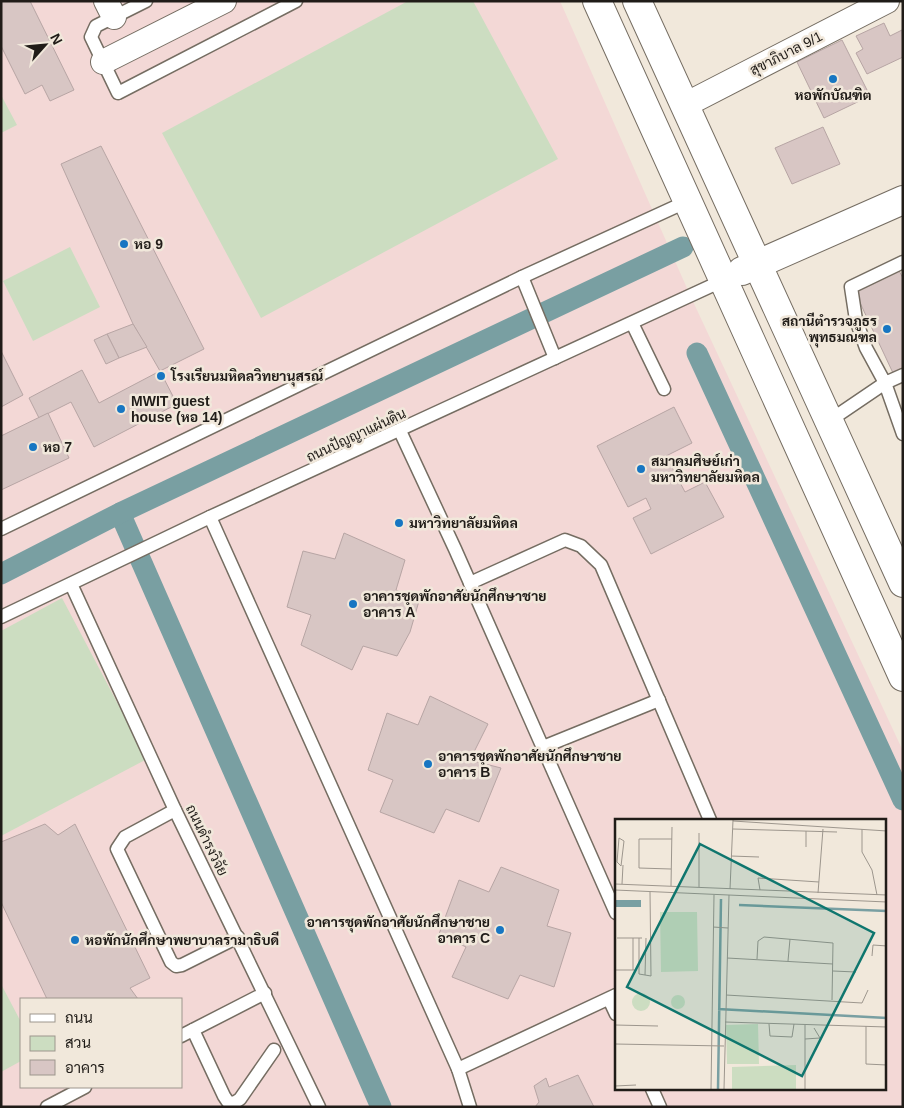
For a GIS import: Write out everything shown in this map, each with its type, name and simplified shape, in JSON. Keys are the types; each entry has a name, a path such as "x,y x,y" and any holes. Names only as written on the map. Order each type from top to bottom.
{"main road":[{"path":"597,1 903,677"},
{"path":"637,1 903,583"},
{"path":"724,280 903,200"}],"street":[{"path":"103,62 224,1"},
{"name":"สุขาภิบาล 9/1","path":"685,106 887,1"}],"lane":[{"path":"146,1 110,9 92,33 91,37 118,93 296,1"},
{"path":"1,529 522,277 688,201"},
{"path":"903,262 851,287 856,320 866,348 884,383 903,434"},
{"path":"522,277 555,358"},
{"name":"ถนนปัญญาแผ่นดิน","path":"1,617 210,517 724,280"},
{"path":"632,322 664,389"},
{"path":"829,421 884,383 903,375"},
{"path":"400,431 470,583 615,911"},
{"path":"210,517 458,1069 470,1107"},
{"path":"470,583 565,540 581,546 601,565 710,819"},
{"name":"ถนนดำรงวิจัย","path":"72,584 175,810 319,1107"},
{"path":"543,747 659,700"},
{"path":"175,810 125,837 117,849 170,962 176,966 182,965 238,937"},
{"path":"182,1036 265,993"},
{"path":"458,1069 613,997"},
{"path":"193,1030 228,1102 234,1103 240,1099 274,1050"},
{"path":"47,1107 83,1088"},
{"path":"652,1090 660,1107"}],"shaded area":[{"name":"มหาวิทยาลัยมหิดล","path":"1,1 560,1 690,295 903,751 903,1107 1,1107"}],"green space":[{"path":"408,1 473,1 558,159 261,318 162,133"},
{"path":"1,95 17,125 1,133"},
{"path":"70,247 100,307 33,341 3,281"},
{"path":"62,598 147,759 1,836 1,631"},
{"path":"1,984 20,1020 20,1062 1,1072"}],"building":[{"path":"1,1 30,1 74,90 50,101 42,85 25,94 1,46"},
{"path":"884,23 890,36 902,30 903,57 867,74 856,53 863,49 856,36"},
{"name":"หอพักบัณฑิต","path":"842,40 870,96 824,118 797,62"},
{"path":"823,127 840,164 792,184 775,148"},
{"name":"หอ 9","path":"101,146 204,349 160,371 133,324 61,164"},
{"name":"สถานีตำรวจภูธร พุทธมณฑล","path":"898,269 903,278 903,368 893,373 854,290"},
{"path":"133,324 147,347 119,358 107,334"},
{"path":"107,334 119,358 106,364 94,340"},
{"path":"1,351 23,395 1,407"},
{"name":"MWIT guest house (หอ 14)","path":"82,370 99,403 160,371 177,404 94,447 71,402 39,418 29,398"},
{"name":"สมาคมศิษย์เก่า มหาวิทยาลัยมหิดล","path":"674,407 692,443 666,456 685,492 705,482 724,517 651,554 633,518 651,509 646,498 628,507 597,446"},
{"name":"หอ 7","path":"48,413 69,458 1,490 1,436"},
{"name":"อาคารชุดพักอาศัยนักศึกษาชาย อาคาร A","path":"344,533 405,560 396,590 419,601 410,632 397,656 363,646 352,670 301,645 311,615 287,607 303,551 335,559"},
{"name":"อาคารชุดพักอาศัยนักศึกษาชาย อาคาร B","path":"430,696 488,724 470,760 501,768 479,822 446,809 434,833 380,812 393,780 368,770 387,713 418,725"},
{"name":"หอพักนักศึกษาพยาบาลรามาธิบดี","path":"45,824 58,835 75,824 150,978 130,988 137,998 47,998 1,902 1,842"},
{"name":"อาคารชุดพักอาศัยนักศึกษาชาย อาคาร C","path":"501,867 559,890 547,926 571,933 554,987 520,975 508,999 452,977 466,947 439,934 459,880 489,892"},
{"path":"578,1075 594,1107 535,1107 539,1102 534,1086 546,1078 549,1087"}],"waterway":[{"path":"1,574 120,513 683,247"},
{"path":"697,353 903,800"},
{"path":"120,513 381,1107"}],"place":[{"name":"หอพักบัณฑิต","path":"833,79"},
{"name":"หอ 9","path":"124,244"},
{"name":"สถานีตำรวจภูธร พุทธมณฑล","path":"887,329"},
{"name":"โรงเรียนมหิดลวิทยานุสรณ์","path":"161,376"},
{"name":"MWIT guest house (หอ 14)","path":"121,409"},
{"name":"หอ 7","path":"33,447"},
{"name":"สมาคมศิษย์เก่า มหาวิทยาลัยมหิดล","path":"641,469"},
{"name":"มหาวิทยาลัยมหิดล","path":"399,523"},
{"name":"อาคารชุดพักอาศัยนักศึกษาชาย อาคาร A","path":"353,604"},
{"name":"อาคารชุดพักอาศัยนักศึกษาชาย อาคาร B","path":"428,764"},
{"name":"อาคารชุดพักอาศัยนักศึกษาชาย อาคาร C","path":"500,930"},
{"name":"หอพักนักศึกษาพยาบาลรามาธิบดี","path":"75,940"}]}
